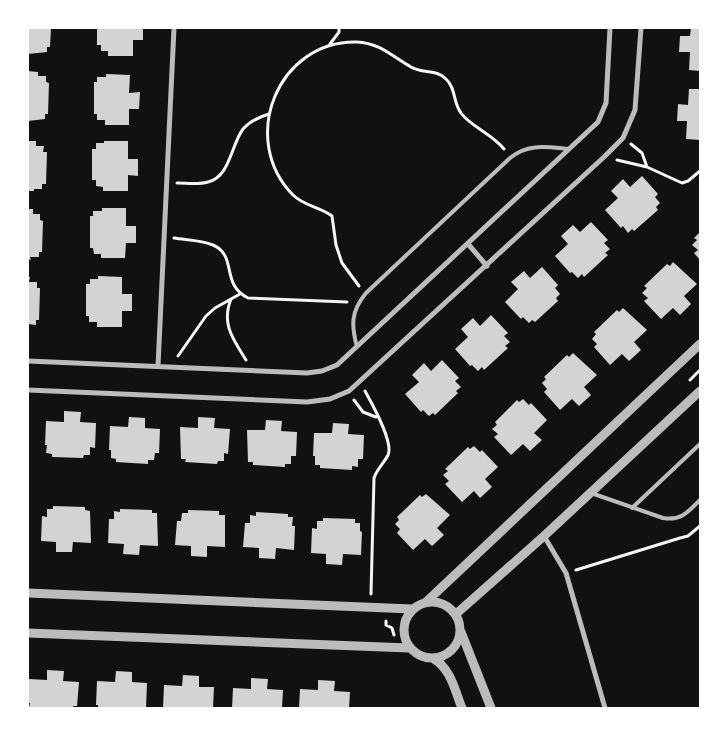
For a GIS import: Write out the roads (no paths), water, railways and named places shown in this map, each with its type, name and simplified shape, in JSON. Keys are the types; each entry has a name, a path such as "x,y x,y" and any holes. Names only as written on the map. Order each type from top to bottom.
{"street":[{"path":"158,366 174,28"},
{"path":"28,361 307,373 322,371 337,365 598,122 606,103 610,28"},
{"path":"28,390 307,402 330,400 349,391 487,266 623,138 635,110 641,28"},
{"path":"468,244 487,266"},
{"path":"28,593 412,610 425,603 700,344"},
{"path":"456,614 544,536 700,391"},
{"path":"544,536 566,573 605,708"},
{"path":"425,603 442,603 456,614 490,708"},
{"path":"412,610 403,628 409,648 420,657 434,659 444,657 452,651 461,632"},
{"path":"28,633 409,648"},
{"path":"434,659 443,664 462,708"}],"lane":[{"path":"357,347 352,326 353,314 358,303 366,293 510,158 519,150 529,147 571,149"},
{"path":"632,508 700,444"},
{"path":"591,493 672,520 681,518 700,500"}]}
